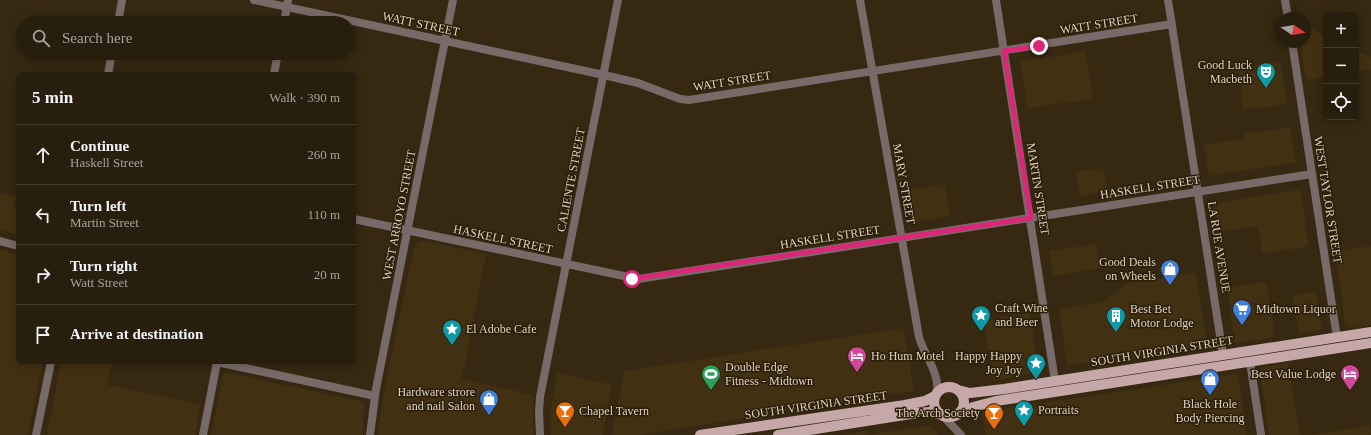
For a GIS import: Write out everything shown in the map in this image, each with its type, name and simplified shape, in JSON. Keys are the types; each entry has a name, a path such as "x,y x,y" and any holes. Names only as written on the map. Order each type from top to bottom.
{"main road":[{"name":"SOUTH VIRGINIA STREET","path":"958,390 970,393 1371,332"},
{"path":"1326,350 1333,346 1337,338"},
{"name":"SOUTH VIRGINIA STREET","path":"960,413 973,407 996,402 1371,344"},
{"path":"947,387 958,390 963,397 964,402 960,413 954,417 941,416 934,406 936,394 947,387"},
{"name":"SOUTH VIRGINIA STREET","path":"700,435 905,405 925,401 936,394"},
{"name":"SOUTH VIRGINIA STREET","path":"778,435 918,413 930,412 941,416"}],"street":[{"path":"119,16 122,0"},
{"name":"WATT STREET","path":"254,0 287,3 341,16"},
{"name":"WEST ARROYO STREET","path":"370,435 375,396 453,0"},
{"name":"CALIENTE STREET","path":"540,435 540,397 618,0"},
{"name":"MARY STREET","path":"860,0 919,337 922,348 938,380 936,394"},
{"name":"MARTIN STREET","path":"996,0 1031,218 1055,381"},
{"name":"LA RUE AVENUE","path":"1168,0 1223,355"},
{"path":"1285,0 1287,12"},
{"path":"285,16 287,3"},
{"name":"WATT STREET","path":"356,20 445,41 638,83 680,99 689,100 1172,24"},
{"name":"WEST TAYLOR STREET","path":"1293,48 1337,338"},
{"path":"108,72 111,60"},
{"path":"274,72 277,60"},
{"name":"HASKELL STREET","path":"356,219 638,279 1312,174"},
{"path":"0,241 16,245"},
{"path":"1250,362 1261,435"},
{"path":"36,435 51,364"},
{"path":"203,435 217,364"},
{"path":"226,364 375,396"},
{"path":"941,416 961,435"}],"shaded area":[{"path":"1311,29 1323,35 1323,77 1306,80 1301,48 1311,48"},
{"path":"1086,51 1093,99 1027,108 1020,62"},
{"path":"1359,51 1371,57 1371,70 1359,72"},
{"path":"1280,62 1287,104 1243,110 1238,68"},
{"path":"1290,127 1296,162 1209,176 1204,145 1243,139 1243,134"},
{"path":"1104,168 1108,192 1079,196 1076,172"},
{"path":"945,184 950,216 912,223 907,190"},
{"path":"1300,190 1309,246 1262,254 1258,226 1218,232 1214,203"},
{"path":"0,193 16,196 13,207 16,208 16,234 0,230"},
{"path":"423,241 486,254 462,379 533,395 533,435 378,435 383,396 414,248 416,244"},
{"path":"1096,244 1100,268 1053,276 1049,251"},
{"path":"1371,246 1371,326 1349,328 1345,322 1335,251"},
{"path":"0,250 16,254 16,364 43,364 28,435 0,435"},
{"path":"1196,273 1208,348 1114,362 1113,358 1067,366 1059,309 1105,301 1129,283"},
{"path":"1266,282 1275,337 1235,343 1227,288"},
{"path":"1316,292 1322,330 1298,333 1293,296"},
{"path":"1030,313 1039,373 993,380 984,320"},
{"path":"904,328 914,391 638,435 612,435 624,371"},
{"path":"1288,363 1300,435 1269,435 1260,370 1263,367"},
{"path":"61,364 112,364 107,385 200,404 196,435 47,435"},
{"path":"224,372 364,402 363,435 211,435"},
{"path":"557,373 612,385 603,435 551,435 550,413"},
{"path":"1235,374 1238,376 1247,435 985,435 982,412"},
{"path":"1370,425 1371,435 1309,435 1360,427"},
{"path":"930,426 939,435 839,435 865,431 872,434"}],"place":[{"name":"Good Luck Macbeth","path":"1266,89"},
{"name":"Good Deals on Wheels","path":"1170,286"},
{"name":"Midtown Liquor","path":"1242,326"},
{"name":"Craft Wine and Beer","path":"981,332"},
{"name":"Best Bet Motor Lodge","path":"1116,333"},
{"name":"El Adobe Cafe","path":"452,346"},
{"name":"Ho Hum Motel","path":"857,373"},
{"name":"Happy Happy Joy Joy","path":"1036,380"},
{"name":"Double Edge Fitness - Midtown","path":"711,391"},
{"name":"Best Value Lodge","path":"1350,391"},
{"name":"Black Hole Body Piercing","path":"1210,396"},
{"name":"Hardware strore and nail Salon","path":"489,416"},
{"name":"Portraits","path":"1024,427"},
{"name":"Chapel Tavern","path":"565,428"},
{"name":"The Arch Society","path":"994,430"}],"route":[{"path":"632,279 1031,218 1004,51 1039,46"}]}
